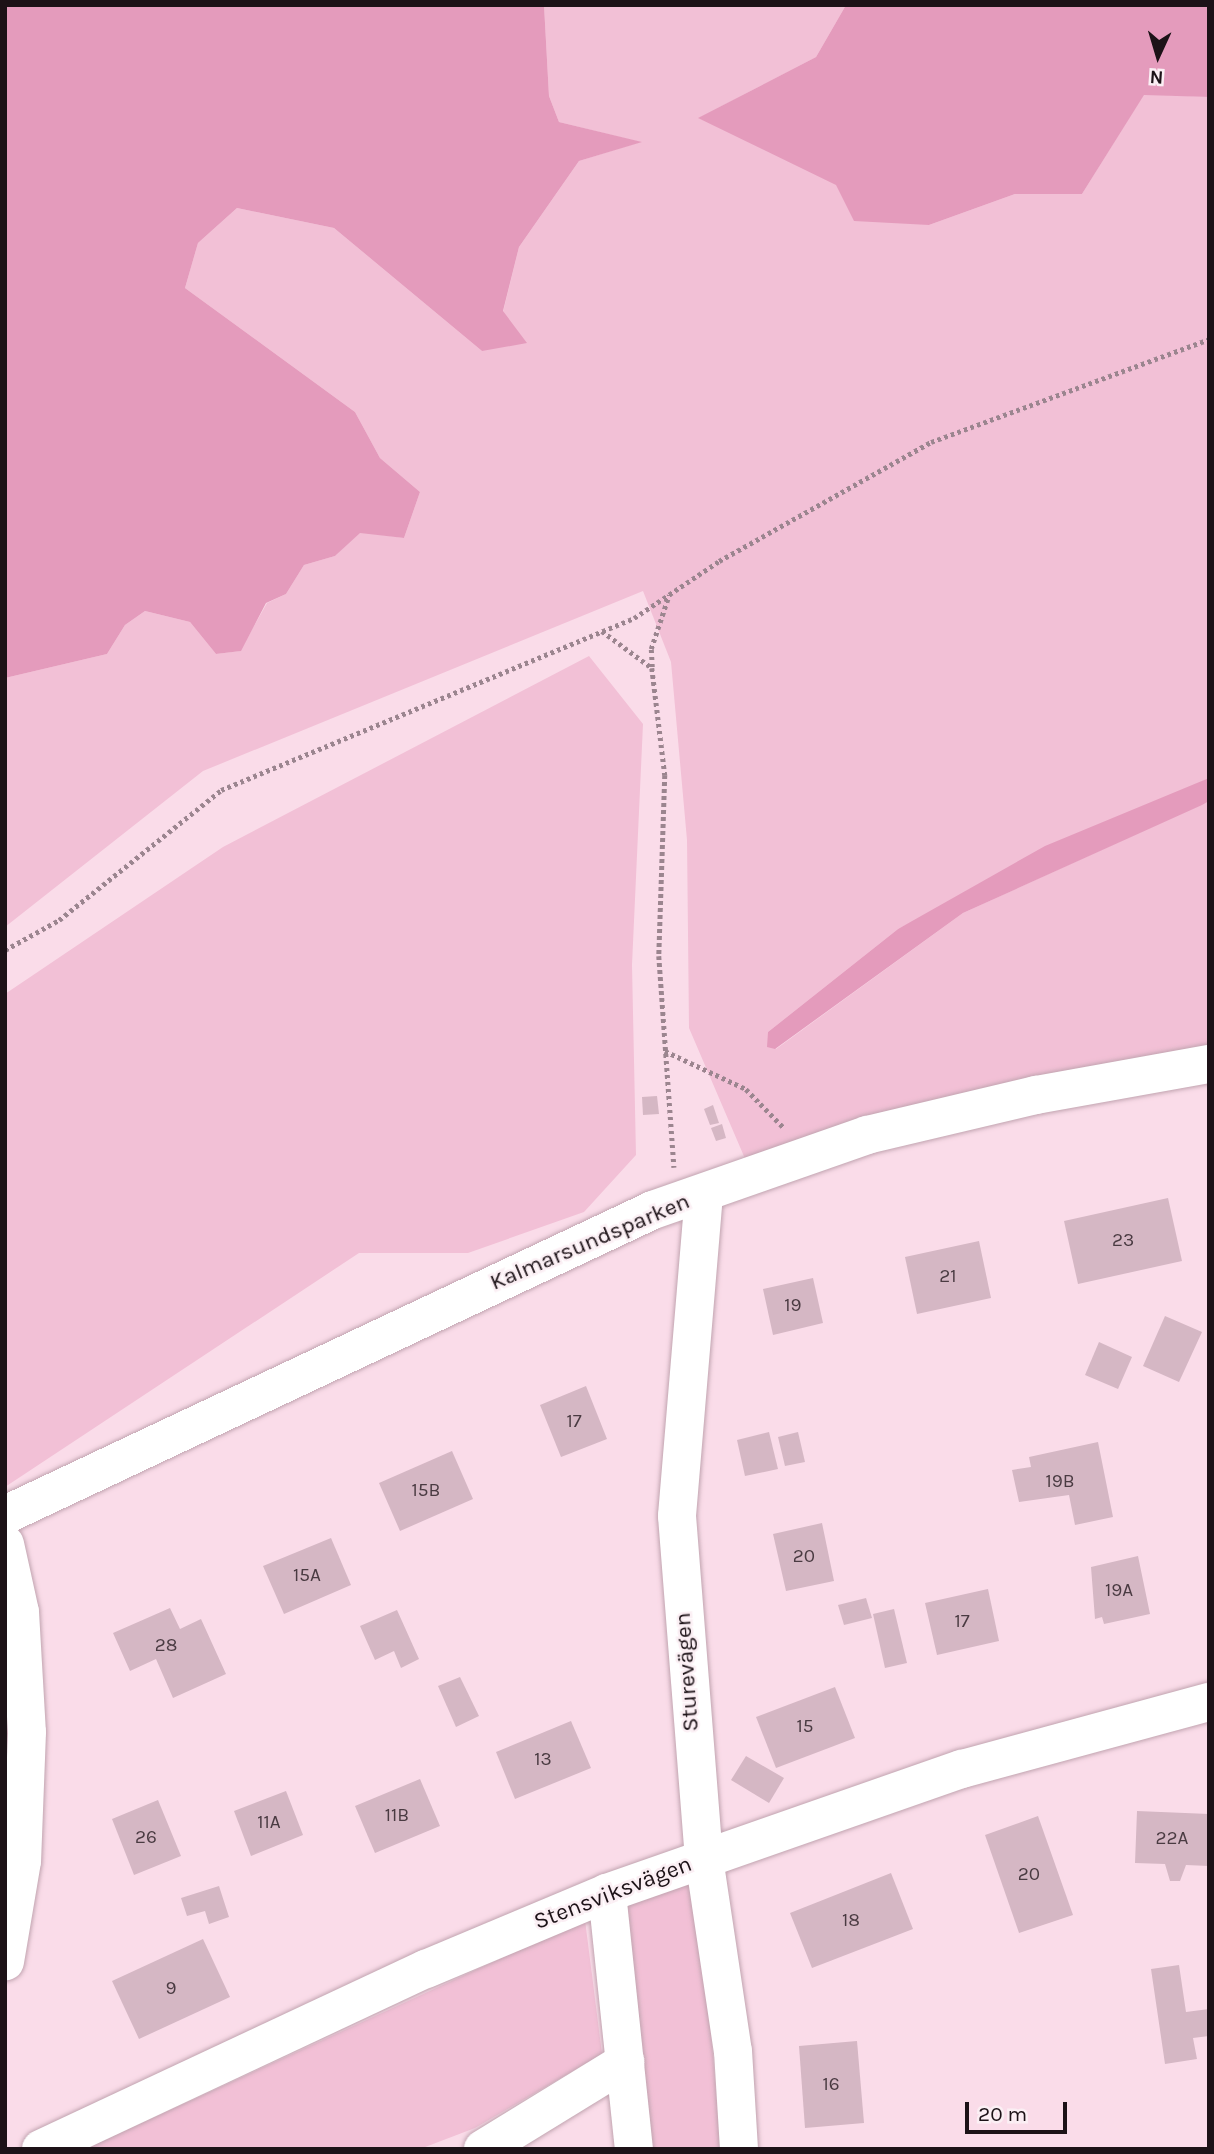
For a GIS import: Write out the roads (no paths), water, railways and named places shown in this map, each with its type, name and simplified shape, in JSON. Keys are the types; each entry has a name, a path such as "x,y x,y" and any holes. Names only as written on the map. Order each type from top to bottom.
{"street":[{"name":"Kalmarsundsparken","path":"5,1515 226,1406 690,1198 867,1135 1036,1095 1209,1064"},
{"name":"Sturevägen","path":"690,1198 677,1516 704,1858 733,2051 739,2149"},
{"path":"5,1544 20,1612 27,1732 22,1861 5,1962"},
{"name":"Stensviksvägen","path":"41,2149 426,1969 607,1893 962,1769 1209,1702"},
{"path":"607,1893 634,2149"},
{"path":"483,2149 625,2062"}]}
